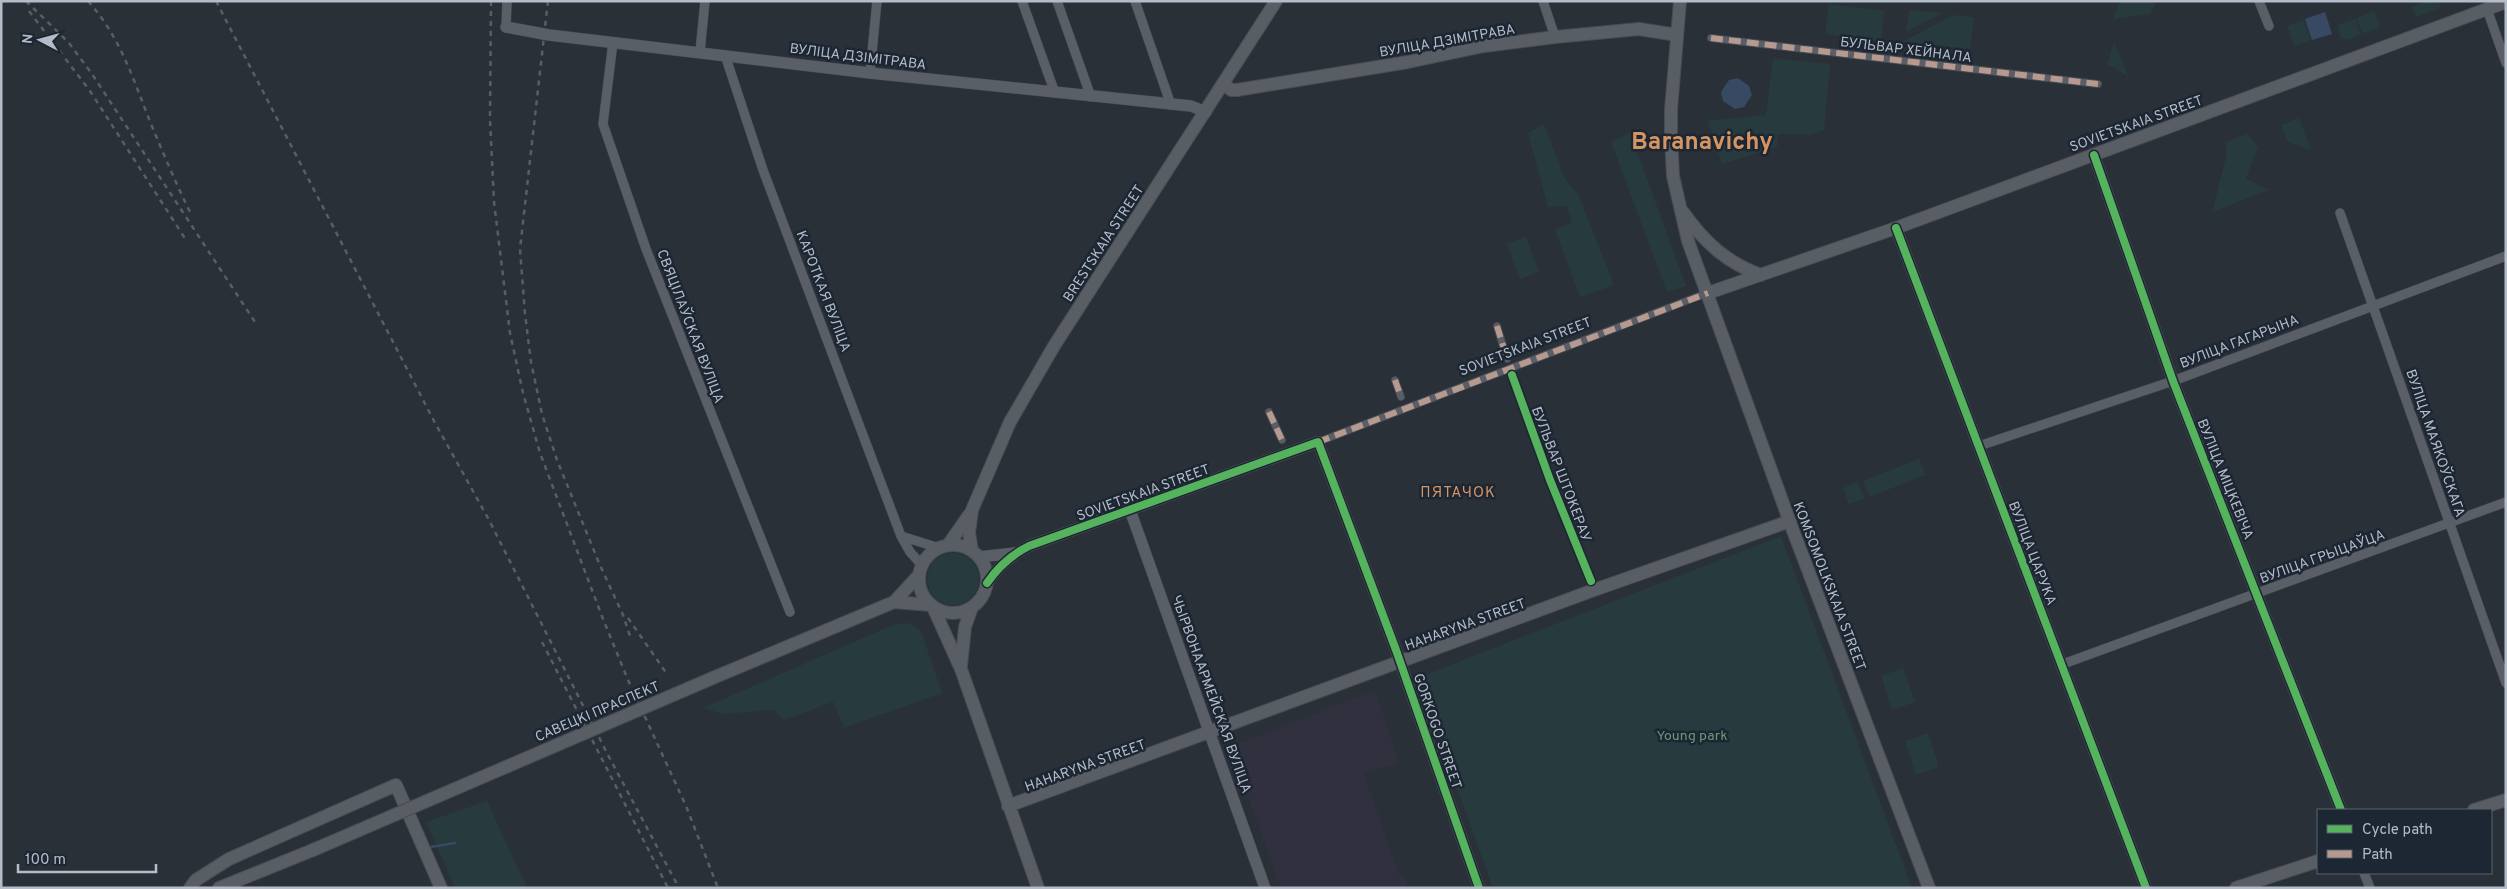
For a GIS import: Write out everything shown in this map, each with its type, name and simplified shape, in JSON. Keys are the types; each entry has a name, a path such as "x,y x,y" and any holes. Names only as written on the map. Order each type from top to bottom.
{"main road":[{"name":"BRESTSKAIA STREET","path":"976,554 968,532 972,510 1010,422 1054,346 1276,1"},
{"name":"KOMSOMOLKSKAIA STREET","path":"1680,1 1671,110 1671,136 1673,176 1688,240 1790,521 1929,888"},
{"name":"SOVIETSKAIA STREET","path":"1896,228 2506,2"},
{"name":"ВУЛІЦА ДЗІМІТРАВА","path":"1224,84 1230,90 1237,90 1408,62 1484,46 1555,37 1639,29 1677,34"},
{"path":"1680,206 1718,253 1741,268 1761,275"},
{"path":"1708,293 1896,228"},
{"name":"BRESTSKAIA STREET","path":"943,547 972,510"},
{"name":"HAHARYNA STREET","path":"1008,806 1670,562 1790,521"},
{"path":"961,669 965,627 972,607 984,592 987,583 985,569 976,554 965,547 943,547 929,555 921,570 921,591 932,606 961,669 1038,888"},
{"name":"САВЕЦКІ ПРАСПЕКТ","path":"219,888 241,883 715,676 894,602 921,570"},
{"name":"САВЕЦКІ ПРАСПЕКТ","path":"894,602 932,606"},
{"path":"932,606 953,613 972,607"},
{"path":"190,888 196,880 229,859 396,785 441,888"},
{"path":"2477,809 2506,800"},
{"path":"2236,888 2317,861"}],"street":[{"path":"506,27 507,1"},
{"path":"700,52 705,1"},
{"path":"870,73 877,1"},
{"path":"1022,1 1055,93"},
{"path":"1057,1 1091,97"},
{"path":"1135,1 1171,105"},
{"path":"1543,1 1555,37"},
{"path":"2259,1 2269,26"},
{"path":"2487,9 2506,63"},
{"name":"ВУЛІЦА ДЗІМІТРАВА","path":"506,27 549,35 870,73 1192,106 1206,112"},
{"name":"БУЛЬВАР ХЕЙНАЛА","path":"1711,38 2098,84"},
{"name":"СВЯЦІЛАЎСКАЯ ВУЛІЦА","path":"612,42 604,124 646,249 790,612"},
{"name":"КАРОТКАЯ ВУЛІЦА","path":"725,55 763,170 901,536 921,570"},
{"name":"ВУЛІЦА МІЦКЕВІЧА","path":"2094,155 2173,381 2341,809"},
{"name":"ВУЛІЦА МАЯКОЎСКАГА","path":"2340,212 2506,684"},
{"name":"ВУЛІЦА ЦАРУКА","path":"1896,228 2063,664 2146,888"},
{"name":"ВУЛІЦА ГАГАРЫНА","path":"1979,446 2173,381 2506,256"},
{"name":"SOVIETSKAIA STREET","path":"976,554 1015,553 1318,442 1708,293"},
{"path":"1497,326 1507,359"},
{"name":"БУЛЬВАР ШТОКЕРАУ","path":"1512,374 1550,480 1591,581"},
{"path":"1395,380 1401,397"},
{"path":"1269,412 1282,440"},
{"name":"GORKOGO STREET","path":"1318,442 1400,661 1479,888"},
{"name":"ВУЛІЦА ГРЫЦАЎЦА","path":"2063,664 2506,502"},
{"name":"ЧЫРВОНААРМЕЙСКАЯ ВУЛІЦА","path":"1130,510 1265,888"},
{"path":"901,536 943,547"},
{"name":"SOVIETSKAIA STREET","path":"987,583 995,571 1015,553"},
{"path":"2364,874 2370,888"}],"shaded area":[{"path":"1375,690 1399,762 1364,774 1400,877 1404,876 1407,888 1281,888 1230,747"}],"green space":[{"path":"2120,1 2157,1 2150,14 2113,19"},
{"path":"2426,1 2438,1 2441,8 2416,17 2412,7"},
{"path":"1829,4 1884,11 1881,41 1825,34"},
{"path":"1909,10 1943,13 1906,32"},
{"path":"2374,11 2380,27 2363,34 2356,18"},
{"path":"1954,15 1974,17 1970,49 1902,42"},
{"path":"2355,19 2361,35 2346,40 2341,37 2337,25"},
{"path":"2303,20 2311,40 2294,46 2287,26"},
{"path":"2114,42 2128,76 2107,64"},
{"path":"1773,58 1830,64 1824,130 1810,135 1778,134 1777,147 1722,164 1708,121 1766,115"},
{"path":"2299,118 2311,150 2288,142 2281,125"},
{"path":"1544,124 1564,177 1579,196 1614,285 1580,297 1555,230 1572,222 1566,206 1548,207 1528,133"},
{"path":"1630,132 1686,286 1667,292 1611,142"},
{"path":"2248,134 2258,147 2246,178 2269,190 2212,212 2227,153 2225,142"},
{"path":"1526,237 1539,272 1520,279 1507,244"},
{"path":"1919,459 1925,475 1870,497 1863,481"},
{"path":"1858,482 1864,499 1849,504 1843,488"},
{"name":"Young park","path":"1781,536 1912,888 1493,888 1417,678"},
{"path":"948,553 958,553 972,560 979,574 979,584 972,598 958,605 948,605 938,601 931,594 927,584 927,574 931,564 938,557"},
{"path":"909,623 921,631 942,693 844,728 833,702 784,720 774,710 724,714 703,708 895,624"},
{"path":"1903,668 1915,702 1892,710 1881,676"},
{"path":"1928,733 1939,767 1916,775 1905,741"},
{"path":"487,801 527,888 455,888 426,822"}],"water":[{"path":"2325,12 2332,34 2312,40 2305,19"},
{"path":"1738,78 1749,86 1752,95 1744,107 1735,109 1723,101 1721,92 1729,80"}],"waterway":[{"path":"431,847 455,843"}],"railway":[{"path":"26,1 69,43 92,74 255,322"},
{"path":"88,1 118,44 192,216"},
{"path":"216,1 434,421 489,520 608,755 679,888"},
{"path":"491,1 490,120 494,202 510,333 523,393 540,453 603,619 628,680 686,806 718,888"},
{"path":"548,1 520,249 531,362 542,414 557,460 599,563 623,615 630,636"},
{"path":"29,11 90,91 186,240"},
{"path":"628,618 667,674"},
{"path":"542,642 668,888"}],"marked path":[{"path":"1711,38 2098,84"},
{"path":"1318,442 1708,293"},
{"path":"1497,326 1507,359"},
{"path":"1395,380 1401,397"},
{"path":"1269,412 1282,440"}],"cycle path":[{"path":"2094,155 2173,381 2341,809"},
{"path":"1896,228 2146,888"},
{"path":"1512,375 1550,480 1591,581"},
{"path":"987,583 1005,562 1029,546 1318,442 1396,650 1479,888"}],"district":[{"name":"Baranavichy","path":"1702,141"},
{"name":"ПЯТАЧОК","path":"1458,492"}]}
